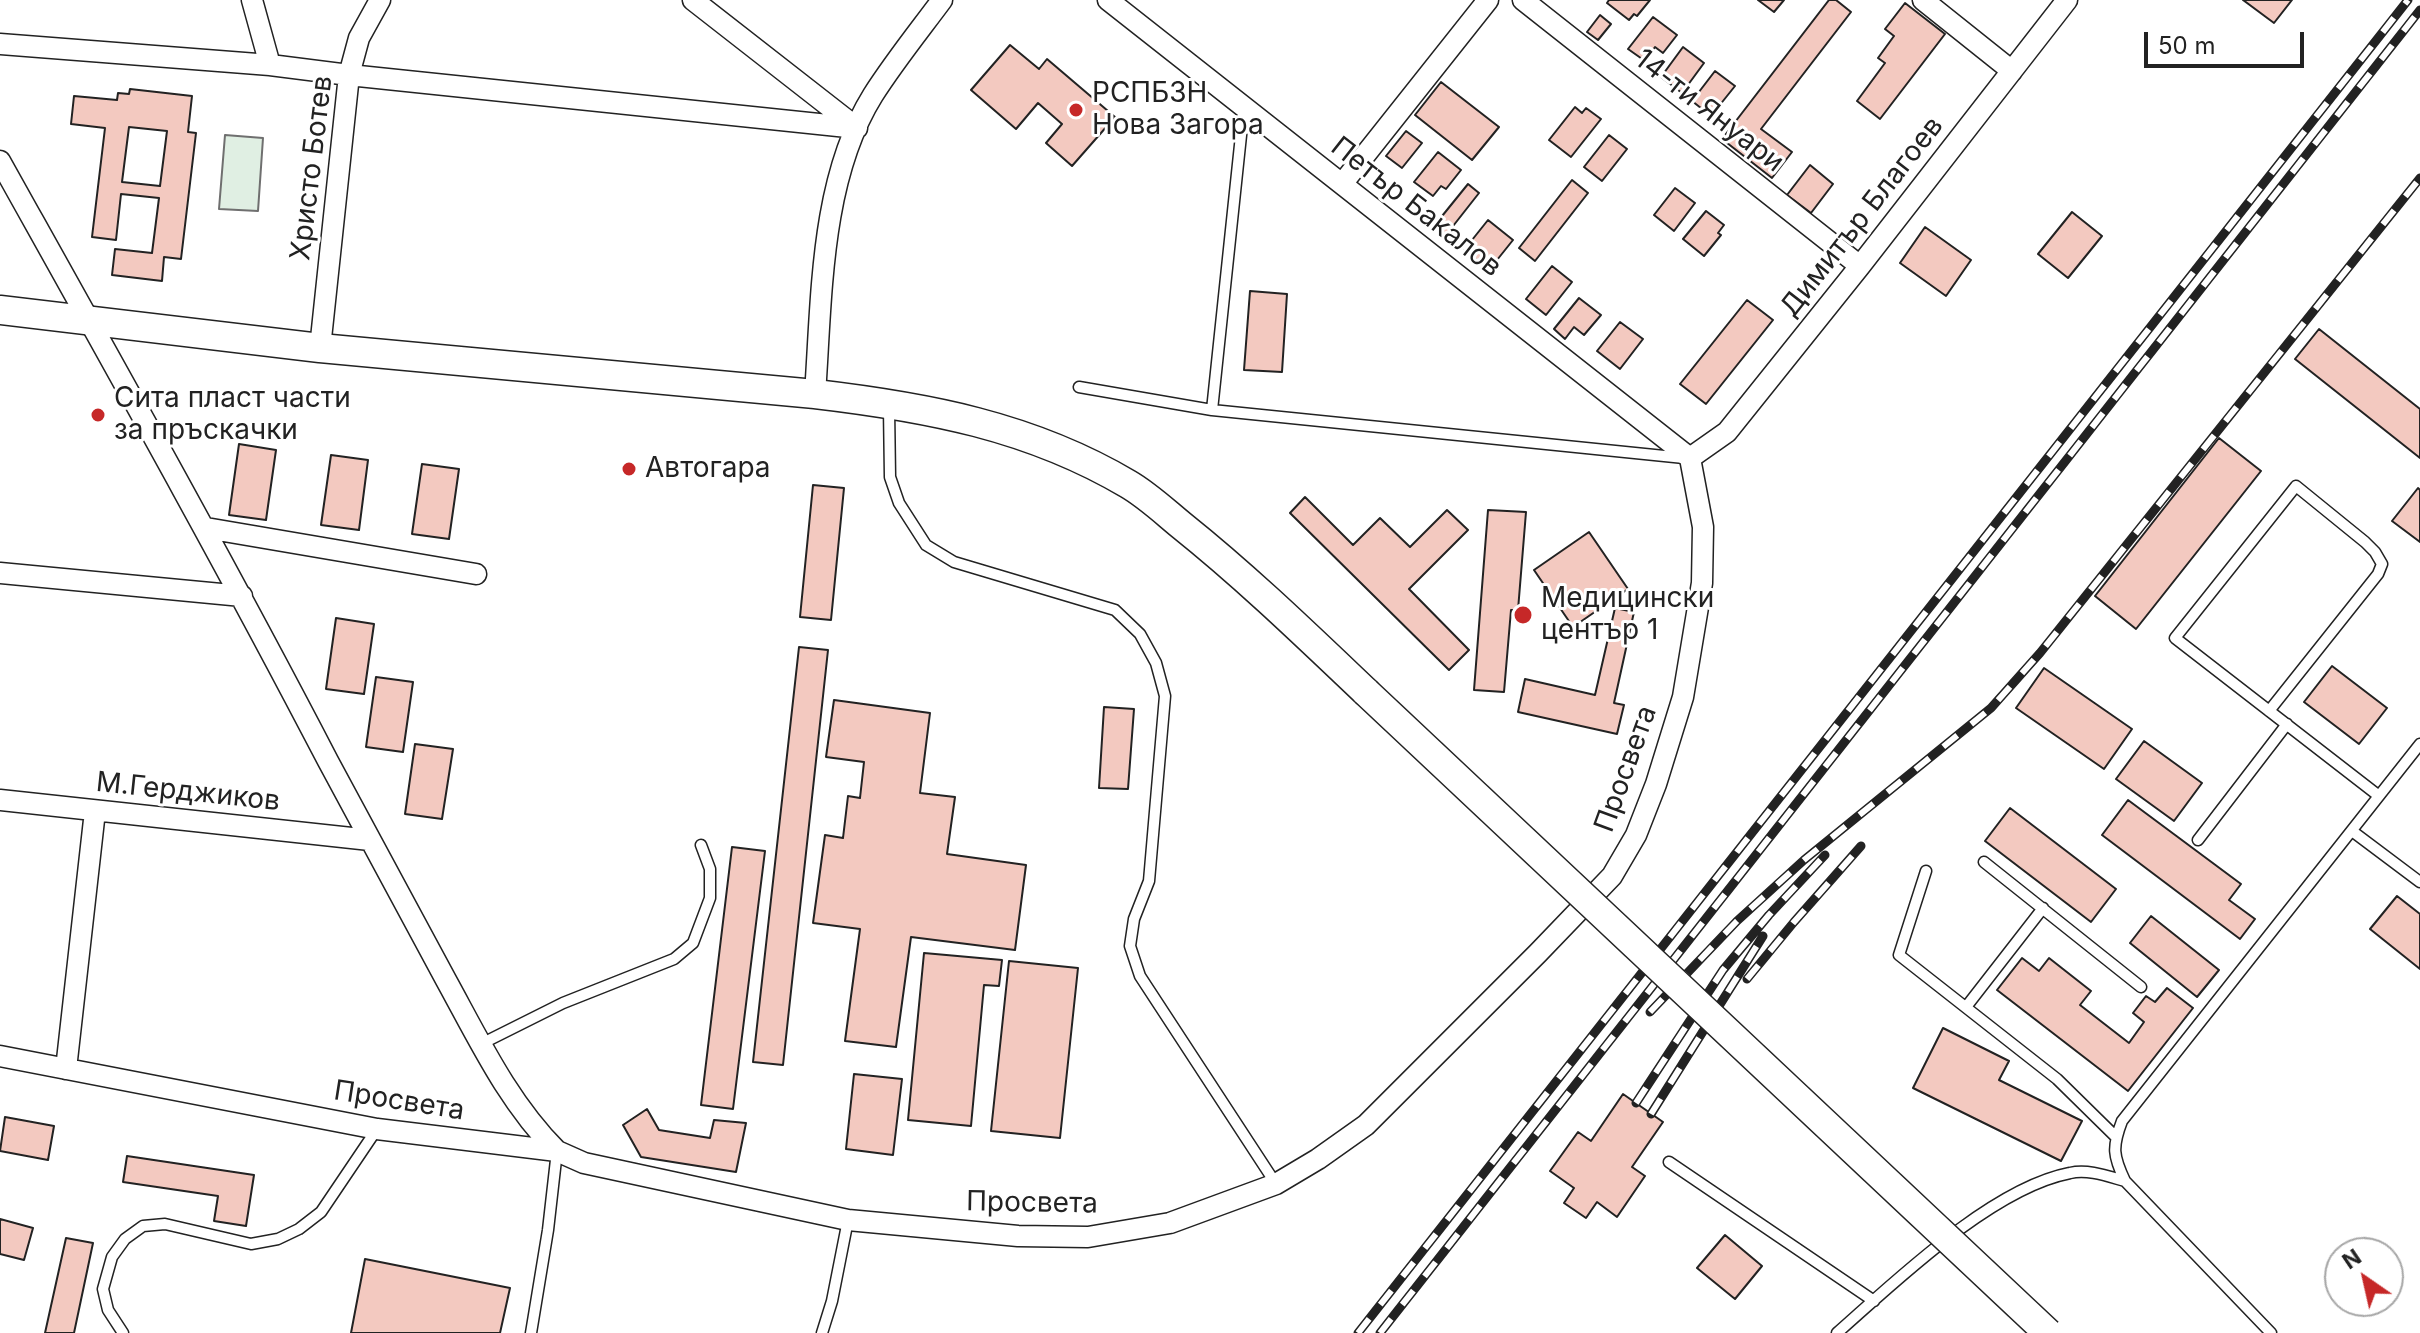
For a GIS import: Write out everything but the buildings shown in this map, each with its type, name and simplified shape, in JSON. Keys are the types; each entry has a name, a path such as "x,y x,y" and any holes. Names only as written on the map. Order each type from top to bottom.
{"main road":[{"path":"0,310 320,348 889,402 993,425 1057,448 1130,485 1227,562 2048,1333"}],"street":[{"path":"252,0 270,65"},
{"name":"Христо Ботев","path":"320,348 349,75 359,38 380,0"},
{"path":"693,0 857,128"},
{"path":"815,394 825,255 836,184 872,96 942,0"},
{"name":"Петър Бакалов","path":"1108,0 1690,458"},
{"path":"1342,184 1488,0"},
{"name":"14-ти Януари","path":"1523,0 1860,266"},
{"path":"1923,0 2012,71"},
{"name":"Димитър Благоев","path":"1690,458 1727,432 2067,0"},
{"path":"0,44 270,65 857,128"},
{"path":"0,161 206,528 481,1044 512,1098 534,1128 557,1151"},
{"name":"Просвета","path":"0,1056 377,1129 557,1151 584,1163 848,1220 1018,1236 1088,1237 1170,1223 1276,1184 1366,1125 1612,876 1636,835 1656,784 1683,697 1702,583 1703,527 1690,458"},
{"path":"206,528 476,574"},
{"path":"0,573 242,596"},
{"name":"М.Герджиков","path":"0,800 370,840"},
{"path":"66,1069 95,811"}],"lane":[{"path":"1212,410 1244,107"},
{"path":"1079,387 1212,410 1690,458"},
{"path":"889,402 890,477 899,503 926,545 954,562 1115,610 1140,634 1156,663 1165,696 1149,881 1134,919 1130,946 1140,976 1276,1184"},
{"path":"2269,711 2378,574 2382,564 2365,542 2296,486 2175,638 2269,711 2287,724 2379,796"},
{"path":"2198,840 2287,724"},
{"path":"2271,1333 2125,1181 2116,1162 2116,1137 2122,1121 2420,744"},
{"path":"2352,831 2420,882"},
{"path":"481,1044 563,1003 674,959 693,943 710,898 710,869 701,845"},
{"path":"1984,862 2141,987"},
{"path":"1926,871 1899,955 2057,1079 2116,1137"},
{"path":"1966,1007 2043,908"},
{"path":"123,1333 108,1310 103,1289 112,1257 125,1239 143,1226 165,1224 251,1244 278,1239 299,1229 321,1212 377,1129"},
{"path":"531,1333 557,1151"},
{"path":"1669,1162 1874,1301"},
{"path":"1837,1333 1979,1215 2015,1194 2073,1172 2097,1173 2125,1181"},
{"path":"822,1333 832,1301 848,1220"}],"green space":[{"path":"225,135 263,138 258,211 219,209"}],"railway":[{"path":"1358,1333 2408,0"},
{"path":"1380,1333 2420,10"},
{"path":"1650,1012 1737,921 1804,860 1991,708 2040,653 2420,178"},
{"path":"1747,979 1861,846"},
{"path":"1636,1103 1723,970 1825,855"},
{"path":"1651,1114 1763,936"}],"place":[{"name":"РСПБЗН Нова Загора","path":"1076,110"},
{"name":"Сита пласт части за пръскачки","path":"98,415"},
{"name":"Автогара","path":"629,469"},
{"name":"Медицински център 1","path":"1523,615"}]}
